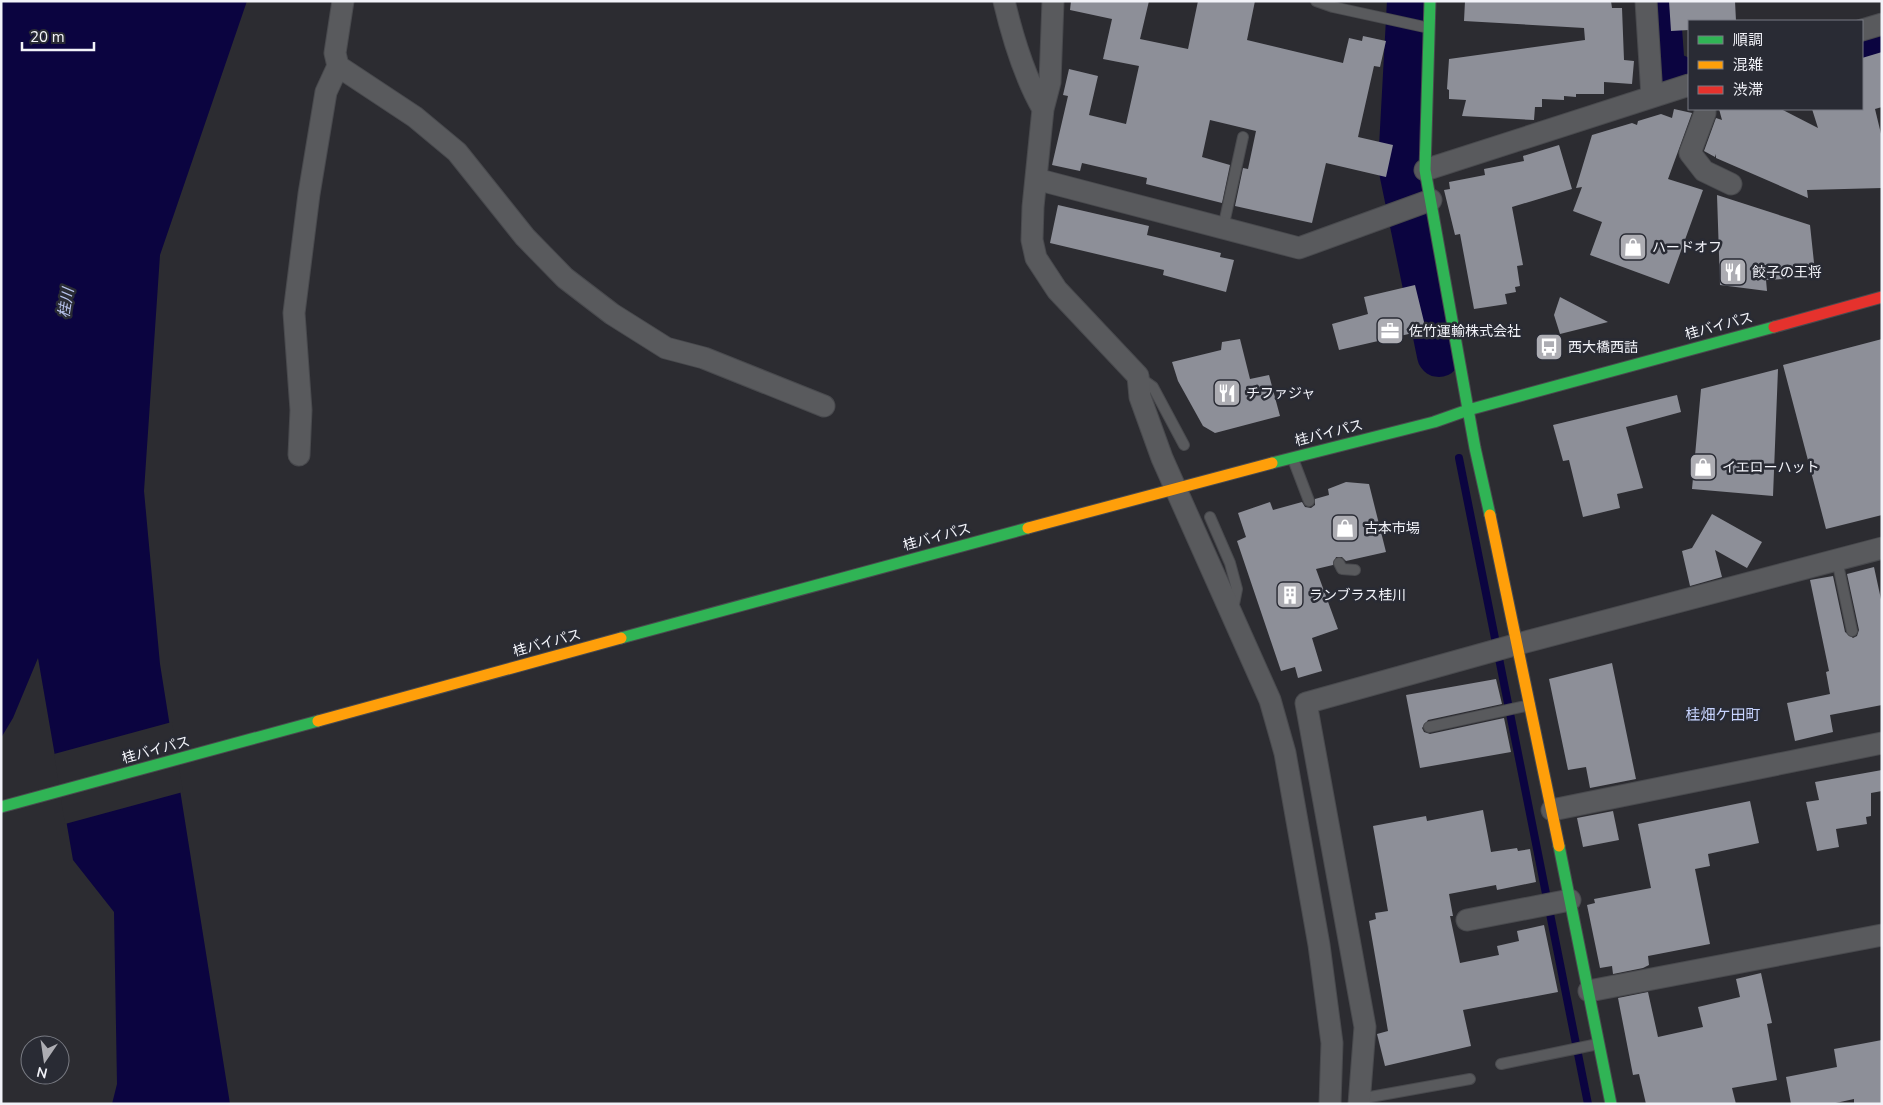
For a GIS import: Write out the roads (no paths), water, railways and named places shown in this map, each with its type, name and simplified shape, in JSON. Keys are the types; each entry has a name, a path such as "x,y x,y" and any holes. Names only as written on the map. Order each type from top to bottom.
{"main road":[{"path":"1430,1 1425,170 1415,205 1468,410 1552,810 1555,903 1589,991 1612,1104"},
{"name":"桂バイパス","path":"1,807 1175,488 1434,422 1468,410 1882,298"}],"street":[{"path":"299,455 301,410 294,313 309,194 326,92 338,66 335,53 343,1"},
{"path":"1004,1 1019,54 1033,90 1043,109"},
{"path":"1053,1 1050,82 1043,109 1036,178 1032,240 1036,258 1057,290 1138,376 1140,397 1175,488 1270,700 1285,753 1322,965 1332,1043 1330,1104"},
{"path":"1646,1 1652,96"},
{"path":"1863,30 1882,24"},
{"path":"338,66 415,117 457,152 525,237 564,278 612,314 666,348 704,358 824,406"},
{"path":"1425,170 1688,84"},
{"path":"1705,110 1706,113 1690,153 1704,171 1731,184"},
{"path":"1036,178 1299,248 1415,205"},
{"path":"1359,1102 1365,1027 1306,703 1518,644 1882,548"},
{"path":"1552,810 1882,743"},
{"path":"1467,920 1555,903"},
{"path":"1589,991 1882,935"}],"lane":[{"path":"1316,1 1333,7 1428,28"},
{"path":"1223,228 1243,137"},
{"path":"1138,376 1153,386 1184,446"},
{"path":"1293,458 1309,501"},
{"path":"1210,517 1230,563 1236,590 1232,615"},
{"path":"1837,560 1852,630"},
{"path":"1340,563 1342,569 1355,570"},
{"path":"1429,726 1530,705"},
{"path":"1501,1064 1599,1044"},
{"path":"1359,1102 1470,1079"}],"water":[{"name":"桂川","path":"1,1 247,1 160,255 144,491 160,664 230,1104 112,1104 117,1084 114,912 73,860 38,658 13,718 1,738"}],"waterway":[{"path":"1409,1 1400,166 1439,355"},
{"path":"1658,1 1663,71 1678,77"},
{"path":"1863,48 1882,42"},
{"path":"1459,458 1588,1104"}],"place":[{"name":"ハードオフ","path":"1633,247"},
{"name":"餃子の王将","path":"1733,272"},
{"name":"佐竹運輸株式会社","path":"1390,331"},
{"name":"西大橋西詰","path":"1549,347"},
{"name":"チファジャ","path":"1227,393"},
{"name":"イエローハット","path":"1703,467"},
{"name":"古本市場","path":"1345,528"},
{"name":"ランブラス桂川","path":"1290,595"}],"district":[{"name":"桂畑ケ田町","path":"1723,715"}]}
